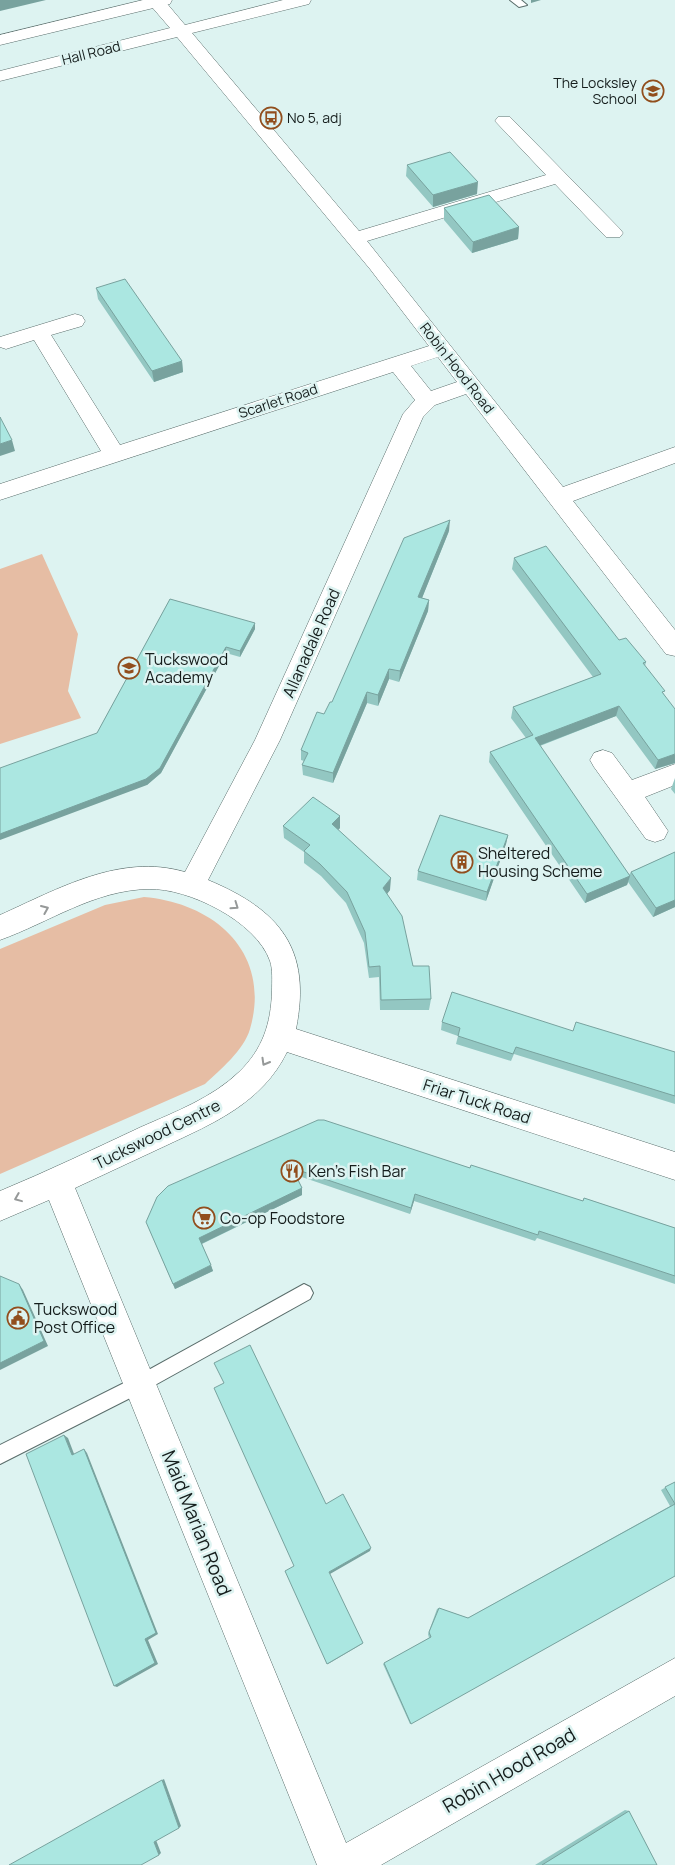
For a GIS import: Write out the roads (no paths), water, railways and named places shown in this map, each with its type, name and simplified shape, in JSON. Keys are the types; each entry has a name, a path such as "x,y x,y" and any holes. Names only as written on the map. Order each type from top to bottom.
{"street":[{"name":"Hall Road","path":"0,76 303,0"},
{"path":"0,40 161,1 182,31"},
{"name":"Robin Hood Road","path":"182,31 355,238 675,647"},
{"path":"504,121 613,233"},
{"path":"355,238 559,177"},
{"path":"6,342 75,321"},
{"path":"39,332 114,454"},
{"name":"Scarlet Road","path":"0,492 442,349"},
{"path":"398,364 427,400 470,385"},
{"name":"Allanadale Road","path":"192,885 267,740 414,414 427,400"},
{"path":"557,498 675,455"},
{"path":"603,760 655,831"},
{"path":"627,794 675,774"},
{"name":"Tuckswood Centre","path":"0,928 98,886 132,877 160,879 192,885 214,893 235,906 269,934 283,959 286,991 279,1036 260,1070 227,1100 57,1182 0,1206"},
{"name":"Friar Tuck Road","path":"279,1036 675,1166"},
{"name":"Maid Marian Road","path":"57,1182 336,1865"},
{"name":"Robin Hood Road","path":"344,1865 675,1676"}],"lane":[{"path":"0,1455 140,1384 304,1293"}],"place":[{"name":"The Locksley School","path":"653,91"},
{"name":"No 5, adj","path":"271,118"},
{"name":"Tuckswood Academy","path":"129,668"},
{"name":"Sheltered Housing Scheme","path":"462,862"},
{"name":"Ken's Fish Bar","path":"292,1171"},
{"name":"Co-op Foodstore","path":"204,1218"},
{"name":"Tuckswood Post Office","path":"18,1318"}]}
